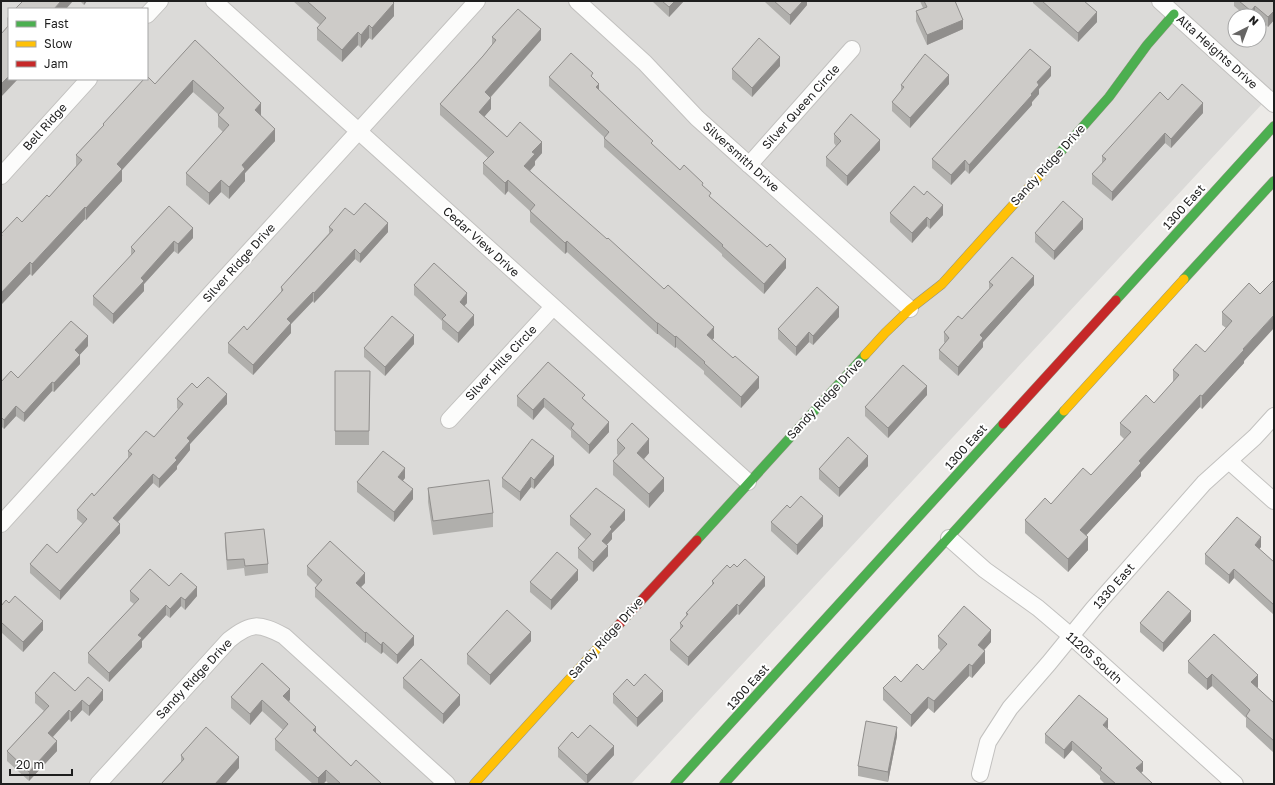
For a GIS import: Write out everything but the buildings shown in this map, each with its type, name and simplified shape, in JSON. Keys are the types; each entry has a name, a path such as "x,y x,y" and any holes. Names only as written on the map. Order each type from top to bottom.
{"main road":[{"name":"Sandy Ridge Drive","path":"474,784 889,329 910,309 942,284 1109,97 1146,45 1174,14"},
{"name":"1300 East","path":"675,784 1274,126"},
{"path":"724,784 1274,181"}],"street":[{"path":"148,14 160,1"},
{"name":"Cedar View Drive","path":"214,1 748,482"},
{"name":"Silver Ridge Drive","path":"1,524 477,1"},
{"name":"Alta Heights Drive","path":"1160,1 1274,104"},
{"name":"Silversmith Drive","path":"585,4 645,62 697,118 910,309"},
{"name":"Silver Queen Circle","path":"749,165 852,50"},
{"name":"Bell Ridge","path":"1,176 88,80"},
{"name":"Silver Hills Circle","path":"449,420 554,307"},
{"name":"1330 East","path":"980,774 988,742 1010,708 1093,609 1204,483 1255,437 1274,416"},
{"path":"1229,461 1274,501"},
{"name":"11205 South","path":"949,538 986,570 1038,608 1071,636 1235,784"},
{"name":"Sandy Ridge Drive","path":"98,784 229,640 241,630 256,625 270,629 284,636 447,784"}],"shaded area":[{"path":"1,1 1274,1 1274,91 631,784 1,784"}],"traffic: fast":[{"path":"1049,165 1109,97 1147,45 1174,14"},
{"path":"1116,300 1274,126"},
{"path":"1184,279 1274,181"},
{"path":"697,540 865,355"},
{"path":"724,784 1064,411"},
{"path":"675,784 1003,424"}],"traffic: slow":[{"path":"865,355 910,309 942,284 1049,165"},
{"path":"1064,411 1184,279"},
{"path":"474,784 613,631"}],"traffic: jam":[{"path":"1003,424 1116,300"},
{"path":"613,631 697,540"}]}
